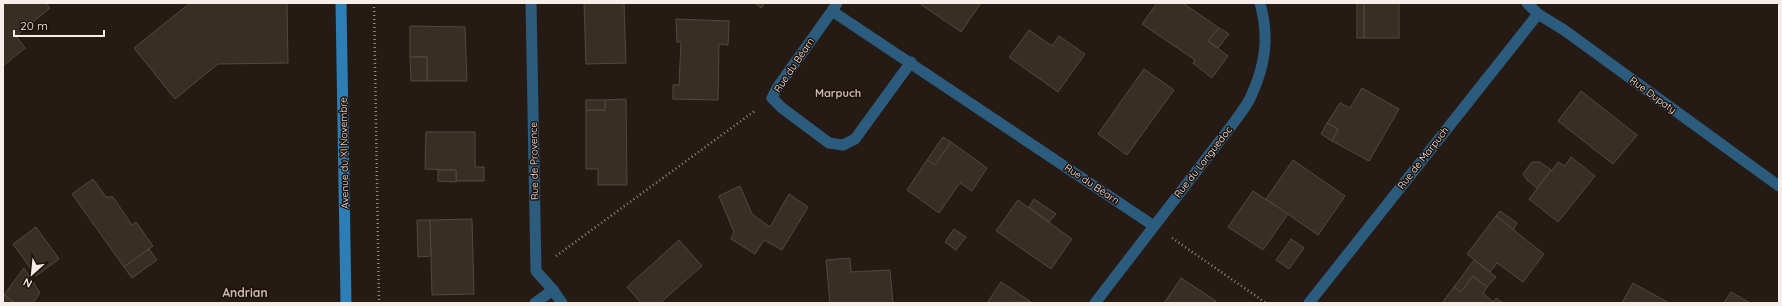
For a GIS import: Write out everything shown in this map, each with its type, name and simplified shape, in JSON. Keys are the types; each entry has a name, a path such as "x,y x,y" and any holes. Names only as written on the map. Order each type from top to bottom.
{"main road":[{"name":"Avenue du XI Novembre","path":"341,3 346,303"}],"street":[{"name":"Rue de Provence","path":"531,3 536,271"},
{"name":"Rue du Languedoc","path":"1095,303 1232,125 1252,95 1265,57 1265,21 1260,3"},
{"name":"Rue Dupaty","path":"1527,3 1538,14 1564,30 1779,186"},
{"name":"Rue du Béarn","path":"911,62 856,139 843,144 829,143 782,108 772,98 777,88 835,7 911,62 1154,226"},
{"name":"Rue de Marpuch","path":"1309,303 1538,14"},
{"path":"536,271 553,290 562,303"},
{"path":"535,303 553,290"}],"path":[{"path":"374,3 379,303"},
{"path":"536,271 772,98"},
{"path":"1154,226 1266,303"}],"building":[{"path":"3,3 46,3 50,8 16,36 25,48 3,66"},
{"path":"190,3 287,3 288,63 218,64 175,99 134,48"},
{"path":"584,3 624,3 626,63 586,64"},
{"path":"755,3 765,3 761,8"},
{"path":"919,3 981,3 961,32"},
{"path":"1157,3 1183,3 1219,28 1208,41 1228,56 1212,78 1193,63 1195,60 1142,24"},
{"path":"1357,3 1364,3 1364,38 1357,38"},
{"path":"1364,3 1399,3 1399,38 1364,38"},
{"path":"676,19 729,21 728,45 719,44 718,100 673,99 673,85 679,85 681,42 677,42"},
{"path":"410,26 465,27 467,81 427,81 427,57 410,57"},
{"path":"1219,28 1229,34 1218,48 1208,41"},
{"path":"1029,30 1052,46 1059,36 1085,54 1058,92 1009,57"},
{"path":"410,57 427,57 427,81 411,81"},
{"path":"1144,69 1174,90 1127,155 1098,134"},
{"path":"1362,88 1399,109 1369,161 1332,141 1338,129 1327,123 1340,103 1350,108"},
{"path":"1581,91 1637,135 1613,164 1558,121"},
{"path":"626,99 627,185 598,185 598,169 586,169 586,110 605,110 605,100"},
{"path":"586,100 605,100 605,110 586,110"},
{"path":"1327,123 1338,129 1332,141 1321,134"},
{"path":"426,132 475,132 475,167 484,167 484,181 456,181 456,170 425,169"},
{"path":"943,137 951,142 935,165 927,160"},
{"path":"951,142 987,168 972,191 960,183 939,213 907,190 927,160 935,165"},
{"path":"1571,157 1595,176 1558,222 1529,199 1558,162 1565,166"},
{"path":"1293,160 1345,196 1318,235 1266,199"},
{"path":"1532,162 1540,162 1551,170 1537,188 1527,180 1523,174"},
{"path":"438,170 456,170 456,182 438,181"},
{"path":"93,179 106,197 113,197 132,225 136,222 153,246 124,267 72,194"},
{"path":"740,186 752,214 770,227 789,194 808,207 782,250 764,240 755,254 731,239 734,232 719,196"},
{"path":"1253,191 1288,214 1263,250 1228,227"},
{"path":"1034,199 1056,214 1049,222 1029,207"},
{"path":"1018,200 1072,239 1051,269 996,231"},
{"path":"1500,211 1517,223 1513,230 1496,216"},
{"path":"1496,216 1544,254 1523,282 1497,263 1490,272 1467,254"},
{"path":"472,219 474,294 432,295 430,220"},
{"path":"417,220 430,220 431,256 418,257"},
{"path":"36,227 59,259 36,276 13,244"},
{"path":"954,229 966,237 956,250 945,242"},
{"path":"1291,239 1304,248 1289,269 1276,260"},
{"path":"679,240 702,266 660,303 641,303 627,287"},
{"path":"149,249 157,260 132,278 124,267"},
{"path":"850,258 851,272 890,270 893,303 830,303 826,260"},
{"path":"1474,260 1496,277 1487,287 1473,276 1461,292 1454,287"},
{"path":"24,268 40,293 33,303 15,303 4,295"},
{"path":"1473,276 1487,287 1483,293 1493,302 1496,298 1503,303 1442,303 1454,287 1461,292"},
{"path":"1181,278 1216,301 1214,303 1164,303"},
{"path":"1001,282 1031,302 987,303"},
{"path":"1633,283 1669,303 1622,303"},
{"path":"1731,292 1750,303 1724,303"},
{"path":"3,294 4,295 15,303 3,303"}],"district":[{"name":"Marpuch","path":"838,93"},
{"name":"Andrian","path":"245,292"}]}
